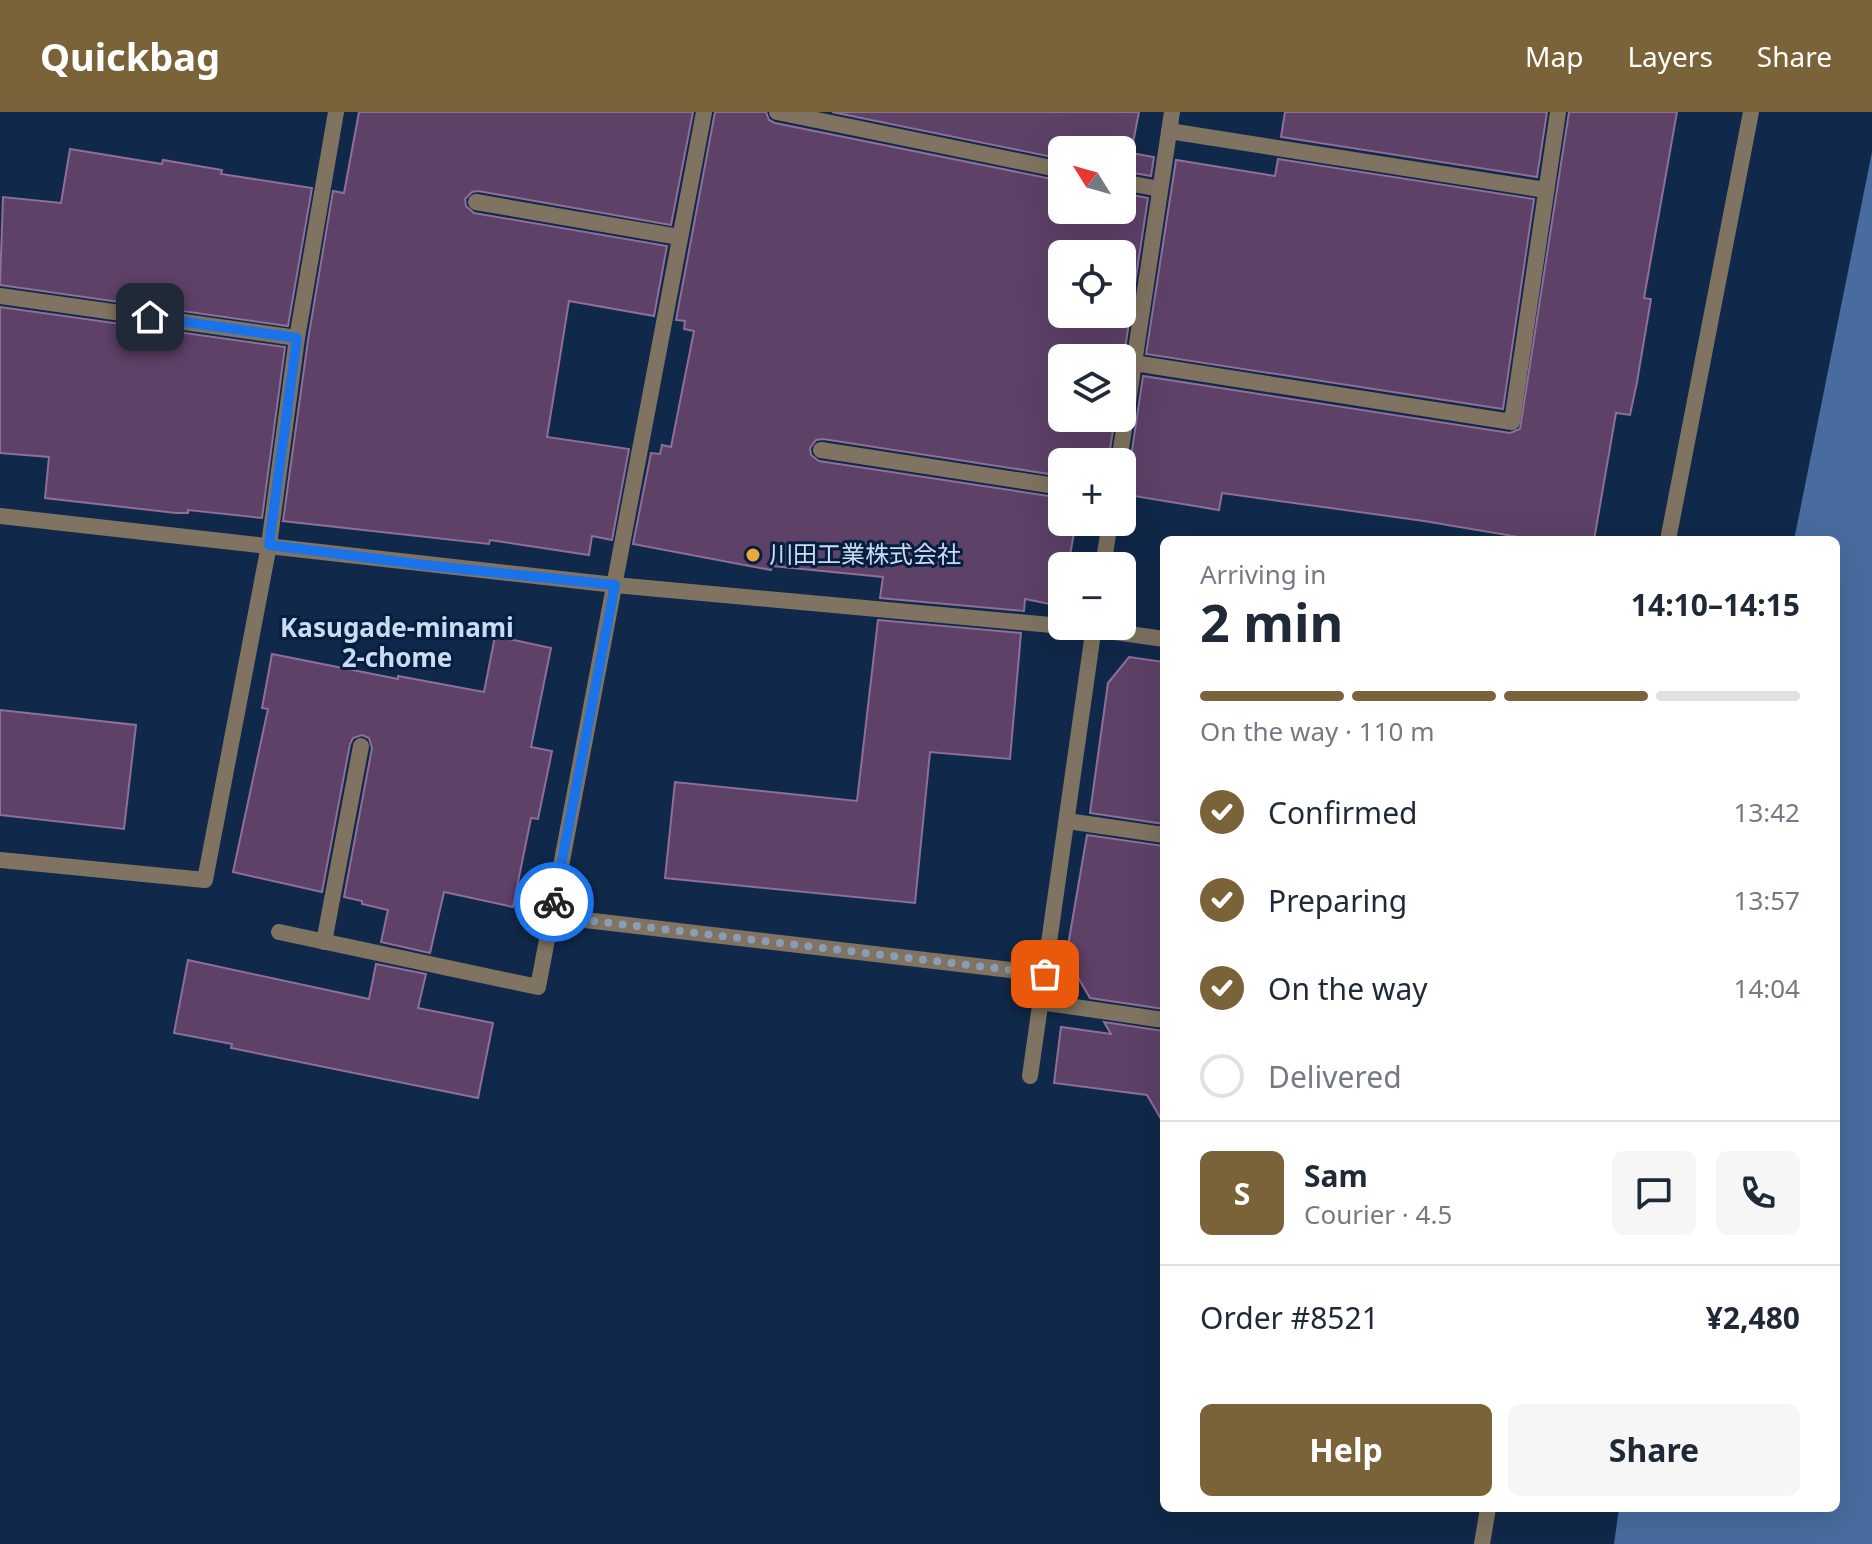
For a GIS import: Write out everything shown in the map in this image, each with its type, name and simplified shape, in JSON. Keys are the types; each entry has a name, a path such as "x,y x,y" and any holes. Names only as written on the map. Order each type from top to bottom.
{"street":[{"path":"0,860 205,880 269,545 297,338 336,112"},
{"path":"279,932 538,987 704,112"},
{"path":"777,112 1048,167"},
{"path":"1136,350 1172,112"},
{"path":"1136,363 1512,422 1558,112"},
{"path":"1669,536 1751,112"},
{"path":"1169,131 1546,190"},
{"path":"1136,185 1160,189"},
{"path":"476,202 679,237"},
{"path":"0,296 297,338"},
{"path":"821,450 1048,485"},
{"path":"0,516 615,585 1048,624"},
{"path":"1136,635 1160,638"},
{"path":"1030,1076 1092,640"},
{"path":"324,942 361,746"},
{"path":"1067,821 1160,834"},
{"path":"551,916 1045,974"},
{"path":"1040,1002 1160,1019"},
{"path":"1482,1544 1487,1512"}],"water":[{"path":"1872,152 1872,1544 1614,1544 1618,1512 1840,1512 1840,536 1795,536"}],"building":[{"path":"359,112 693,112 671,225 478,191 465,199 466,206 474,213 667,246 654,316 569,301 547,437 629,449 612,540 592,536 589,555 490,540 489,544 283,521 333,191 344,193"},
{"path":"715,112 766,112 769,120 775,123 1048,178 1048,224 1136,224 1136,196 1148,198 1136,277 1136,240 1048,240 1048,328 1128,328 1126,344 1048,344 1048,432 1113,432 1110,448 1048,448 1048,474 823,439 816,440 810,448 811,455 819,461 1048,496 1048,536 1073,536 1071,552 1048,552 1048,604 1025,599 1024,611 880,598 883,577 772,566 771,570 633,544 651,453 660,454 662,445 671,447 694,331 684,329 685,321 676,320"},
{"path":"832,112 1139,112 1134,136 1048,136 1048,156"},
{"path":"1285,112 1547,112 1537,177 1281,137"},
{"path":"1569,112 1677,112 1644,298 1651,299 1637,382 1630,415 1616,413 1595,536 1512,536 1222,493 1219,510 1136,496 1136,448 1132,448 1143,376 1510,433 1520,429"},
{"path":"70,149 162,164 163,160 222,170 221,174 312,188 288,326 0,285 3,197 61,203"},
{"path":"1136,154 1154,157 1151,176 1136,173"},
{"path":"1278,159 1534,199 1503,409 1146,354 1176,160 1275,176"},
{"path":"0,307 285,347 262,518 188,510 188,513 176,513 45,498 49,457 0,453"},
{"path":"878,620 1021,633 1010,759 930,752 915,903 665,878 675,782 857,801"},
{"path":"495,636 551,648 531,747 552,751 538,819 531,818 513,907 444,892 430,953 381,942 388,910 344,897 372,748 369,738 362,735 353,738 350,744 322,892 233,872 268,709 262,708 272,654 484,692"},
{"path":"1129,657 1160,661 1160,823 1090,813 1108,683"},
{"path":"0,710 136,725 124,829 0,815"},
{"path":"1087,835 1160,845 1160,1008 1090,998 1066,957"},
{"path":"188,960 369,999 376,964 426,974 418,1008 493,1023 478,1098 231,1048 232,1044 174,1033"},
{"path":"1104,1022 1160,1030 1160,1117 1147,1095 1054,1083 1061,1027 1111,1034"}],"way so far":[{"path":"554,902 551,916 1045,974"}],"place":[{"name":"川田工業株式会社","path":"753,555"}],"district":[{"name":"Kasugade-minami 2-chome","path":"397,643"}],"route":[{"path":"150,317 297,338 269,545 615,585 554,902"}]}
